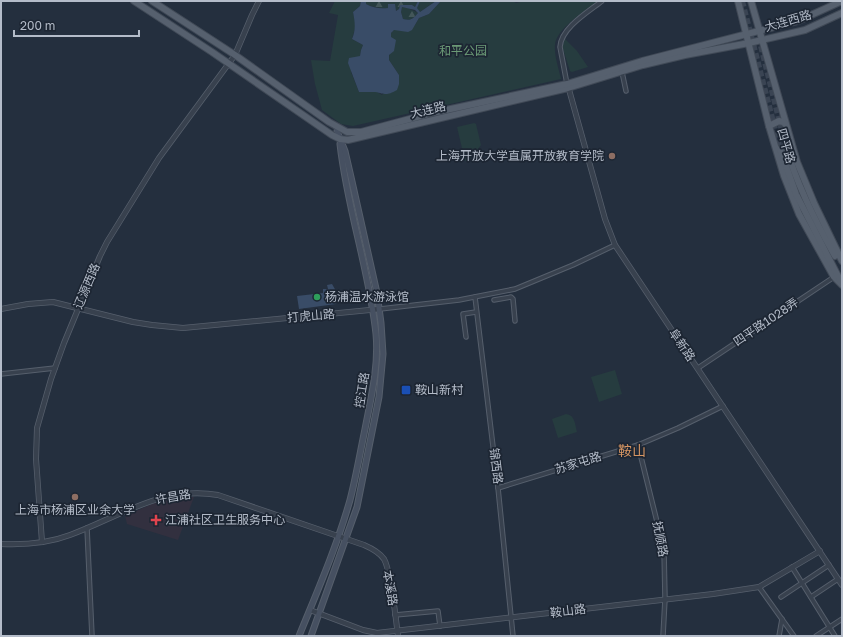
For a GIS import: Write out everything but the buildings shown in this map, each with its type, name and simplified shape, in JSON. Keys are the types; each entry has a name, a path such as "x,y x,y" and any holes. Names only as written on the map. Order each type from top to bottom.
{"main road":[{"path":"134,1 229,63 340,139"},
{"name":"大连路","path":"152,1 235,55 338,127 348,132 361,132 432,113 568,86 642,61 747,35"},
{"name":"四平路","path":"738,1 768,126 784,176 799,214 834,277 842,285"},
{"name":"四平路","path":"752,1 785,124 802,175 822,221 842,261"},
{"name":"大连西路","path":"747,35 798,21 842,1"},
{"name":"大连西路","path":"762,40 805,30 842,13"},
{"name":"大连路","path":"340,139 354,139 568,86 685,55 762,40"},
{"path":"768,126 779,121 785,124"},
{"name":"控江路","path":"299,636 338,536 350,500 372,395 375,370 376,334 370,290 344,179 338,127"},
{"name":"控江路","path":"311,636 357,507 370,454 379,397 383,340 380,309 374,275 345,151 340,139"},
{"path":"842,265 821,232 783,148 796,194 842,285"}],"street":[{"name":"辽源西路","path":"42,542 36,443 39,421 55,368 78,307 100,256 159,158 235,55 259,1"},
{"path":"568,86 560,41 563,34 570,27 602,1"},
{"path":"622,72 626,91"},
{"name":"阜新路","path":"568,86 605,219 615,245 842,584"},
{"name":"打虎山路","path":"1,309 28,304 53,302 152,326 183,328 372,310 459,300 515,289 573,265 615,245"},
{"name":"四平路1028弄","path":"698,368 834,277"},
{"name":"锦西路","path":"475,297 498,488 513,636"},
{"path":"494,300 511,297 513,299 514,321"},
{"path":"466,337 463,314 476,312"},
{"path":"1,374 55,368"},
{"name":"苏家屯路","path":"498,488 638,445 678,428 723,406"},
{"name":"抚顺路","path":"638,445 664,550 665,599 663,636"},
{"name":"许昌路","path":"1,544 42,542 70,536 154,500 179,494 205,492 232,499 346,539"},
{"path":"86,528 92,636"},
{"name":"本溪路","path":"346,539 371,548 384,559 389,573 398,633"},
{"name":"鞍山路","path":"310,610 363,630 377,633 398,633 440,626 665,599 711,595 759,587 820,551"},
{"path":"781,597 829,565"},
{"path":"792,567 828,628 835,636"},
{"path":"811,597 838,579"},
{"path":"759,587 794,636"},
{"path":"395,615 438,611 440,626"},
{"path":"779,636 782,619"},
{"path":"816,636 842,619"}],"shaded area":[{"name":"江浦社区卫生服务中心","path":"179,497 194,497 178,540 127,524 125,516 152,504"}],"green space":[{"name":"和平公园","path":"335,1 361,1 360,6 353,12 356,25 352,39 363,45 360,57 355,57 351,72 359,92 377,92 382,95 399,75 389,60 391,33 394,30 400,30 415,25 419,18 429,14 441,1 513,1 516,3 524,1 598,1 565,27 556,39 555,54 561,79 353,126 341,124 322,110 315,84 311,60 330,61 338,15 329,13"},
{"path":"366,1 418,1 415,7 412,5 400,5 399,9 395,11 369,6 366,4"},
{"path":"420,1 436,1 420,12 416,8"},
{"path":"402,7 418,13 412,19 403,19 401,12"},
{"path":"565,39 577,51 588,67 572,72 570,71 562,46"},
{"path":"474,123 476,124 481,145 469,160 465,161 457,127"},
{"path":"615,370 622,394 599,402 591,377"},
{"path":"566,414 573,418 577,432 558,438 552,419"}],"water":[{"path":"361,1 366,1 366,4 380,8 388,8 388,4 395,4 396,11 399,9 400,5 412,5 415,7 418,1 420,1 417,8 420,12 436,1 441,1 429,14 419,18 412,30 408,32 394,30 391,33 391,37 396,40 394,51 389,55 389,60 399,75 399,84 397,90 390,93 359,92 348,63 349,58 360,56 363,45 352,39 355,26 353,12 360,6","holes":["402,7 415,10 418,13 413,18 410,20 403,19 401,12"]},
{"name":"杨浦温水游泳馆","path":"332,284 336,291 336,304 299,309 297,296 323,293 323,289 328,289 327,285"}],"tunnel":[{"path":"742,1 780,149"},
{"path":"761,46 786,147"}],"place":[{"name":"上海开放大学直属开放教育学院","path":"612,156"},
{"name":"杨浦温水游泳馆","path":"317,297"},
{"name":"鞍山新村","path":"406,390"},
{"name":"上海市杨浦区业余大学","path":"75,497"},
{"name":"江浦社区卫生服务中心","path":"156,520"}],"district":[{"name":"鞍山","path":"632,451"}]}
